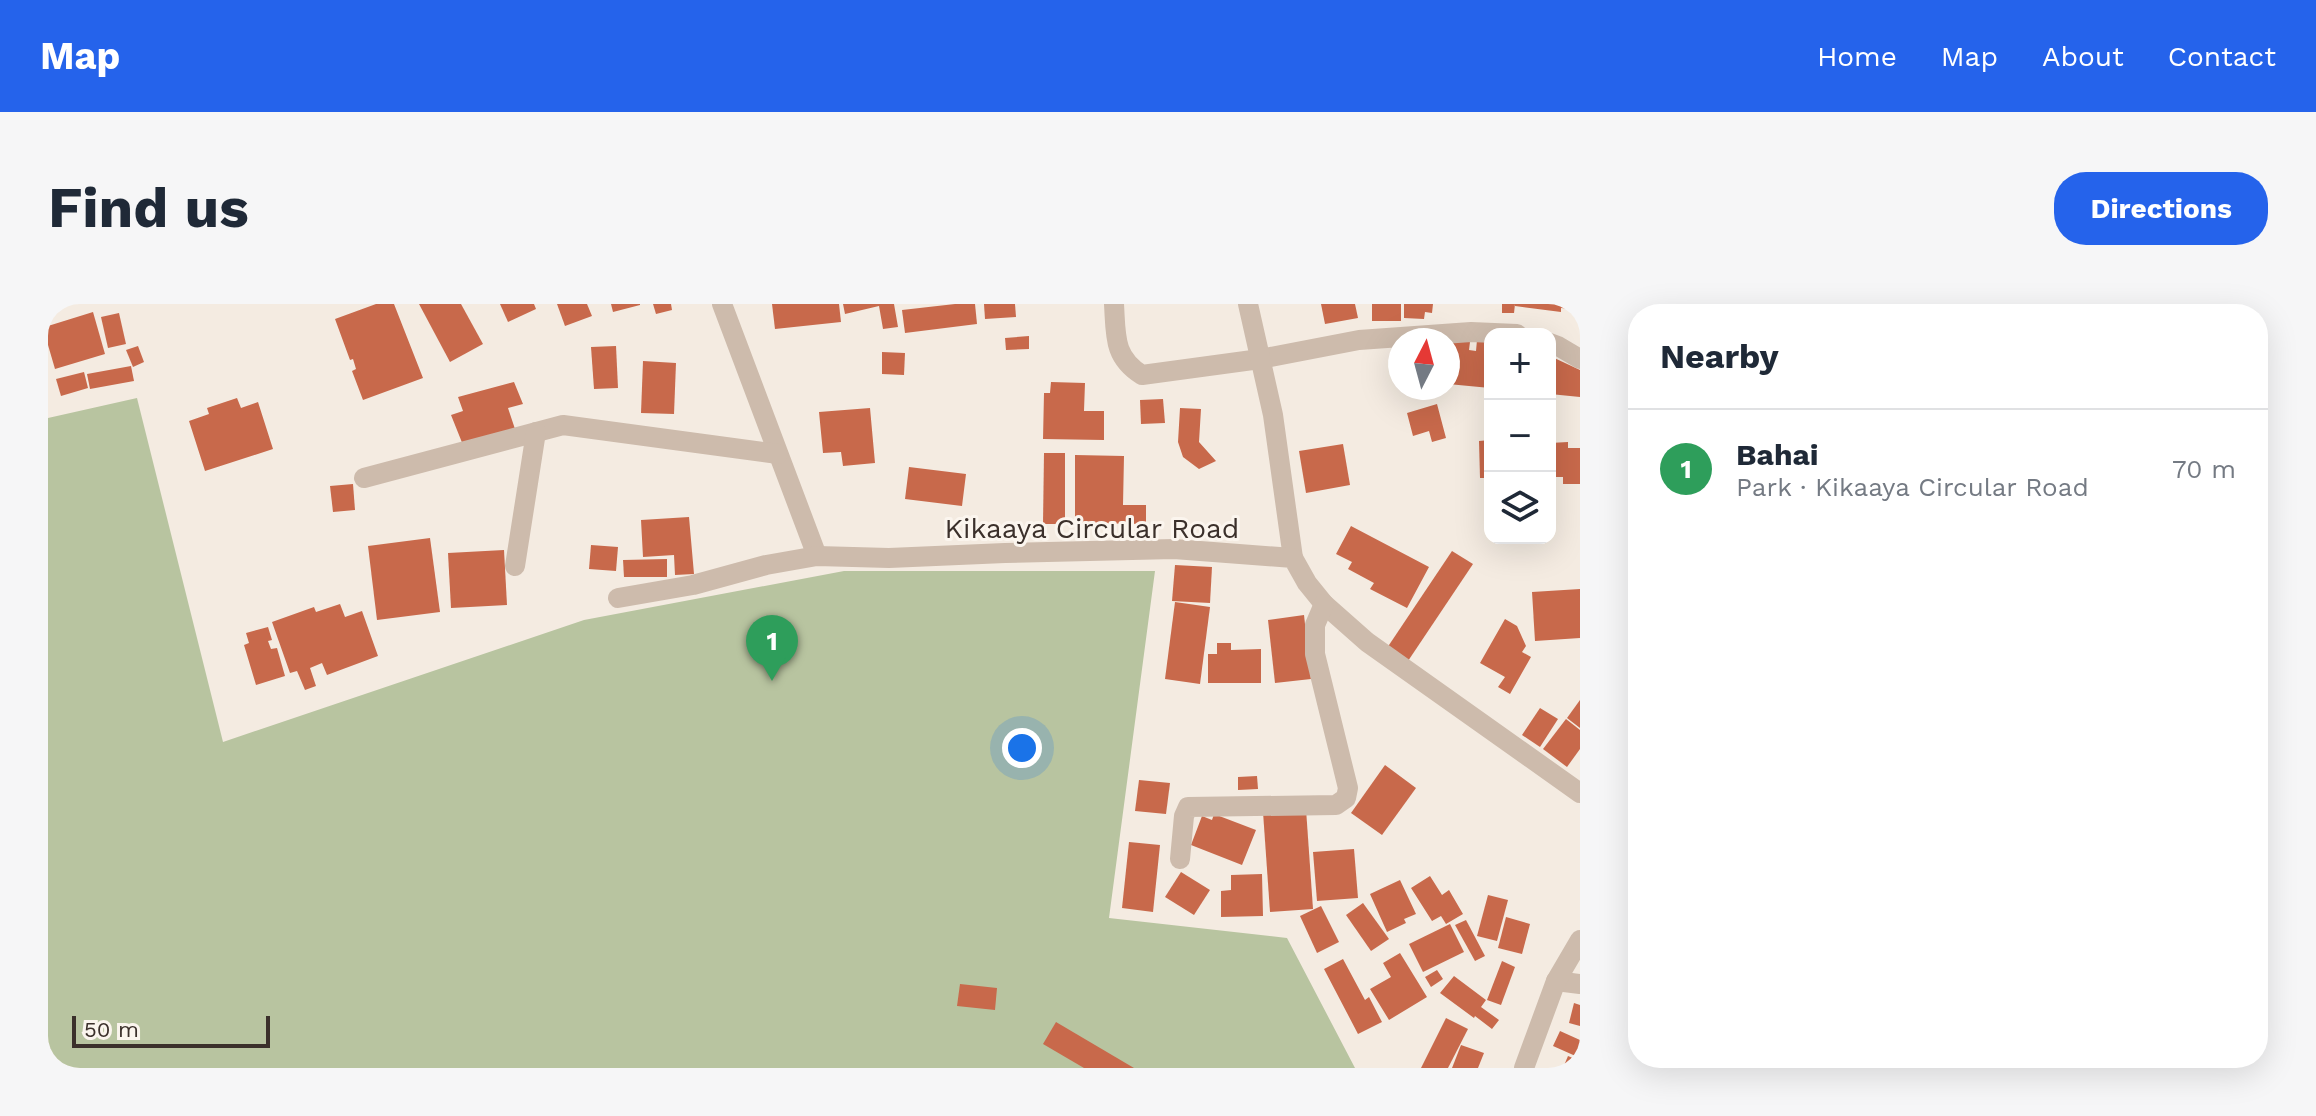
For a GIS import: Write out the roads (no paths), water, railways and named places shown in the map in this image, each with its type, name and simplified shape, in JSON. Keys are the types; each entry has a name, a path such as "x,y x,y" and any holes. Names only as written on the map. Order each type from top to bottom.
{"street":[{"path":"722,304 817,556"},
{"path":"1114,304 1117,348 1129,367 1142,375 1260,359 1359,340 1484,333"},
{"path":"1248,304 1273,415 1293,558 1307,583 1324,604 1367,642 1580,793"},
{"path":"1556,345 1580,359"},
{"path":"364,478 563,425 778,454"},
{"path":"515,566 536,432"},
{"name":"Kikaaya Circular Road","path":"618,598 693,585 766,565 817,556 889,558 1174,549 1293,558"},
{"path":"1180,859 1184,816 1188,807 1336,805 1346,798 1348,788 1315,654 1315,625 1324,604"},
{"path":"1524,1068 1556,981 1580,940"},
{"path":"1556,981 1580,984"}],"place":[{"name":"Bahai","path":"772,681"}]}
